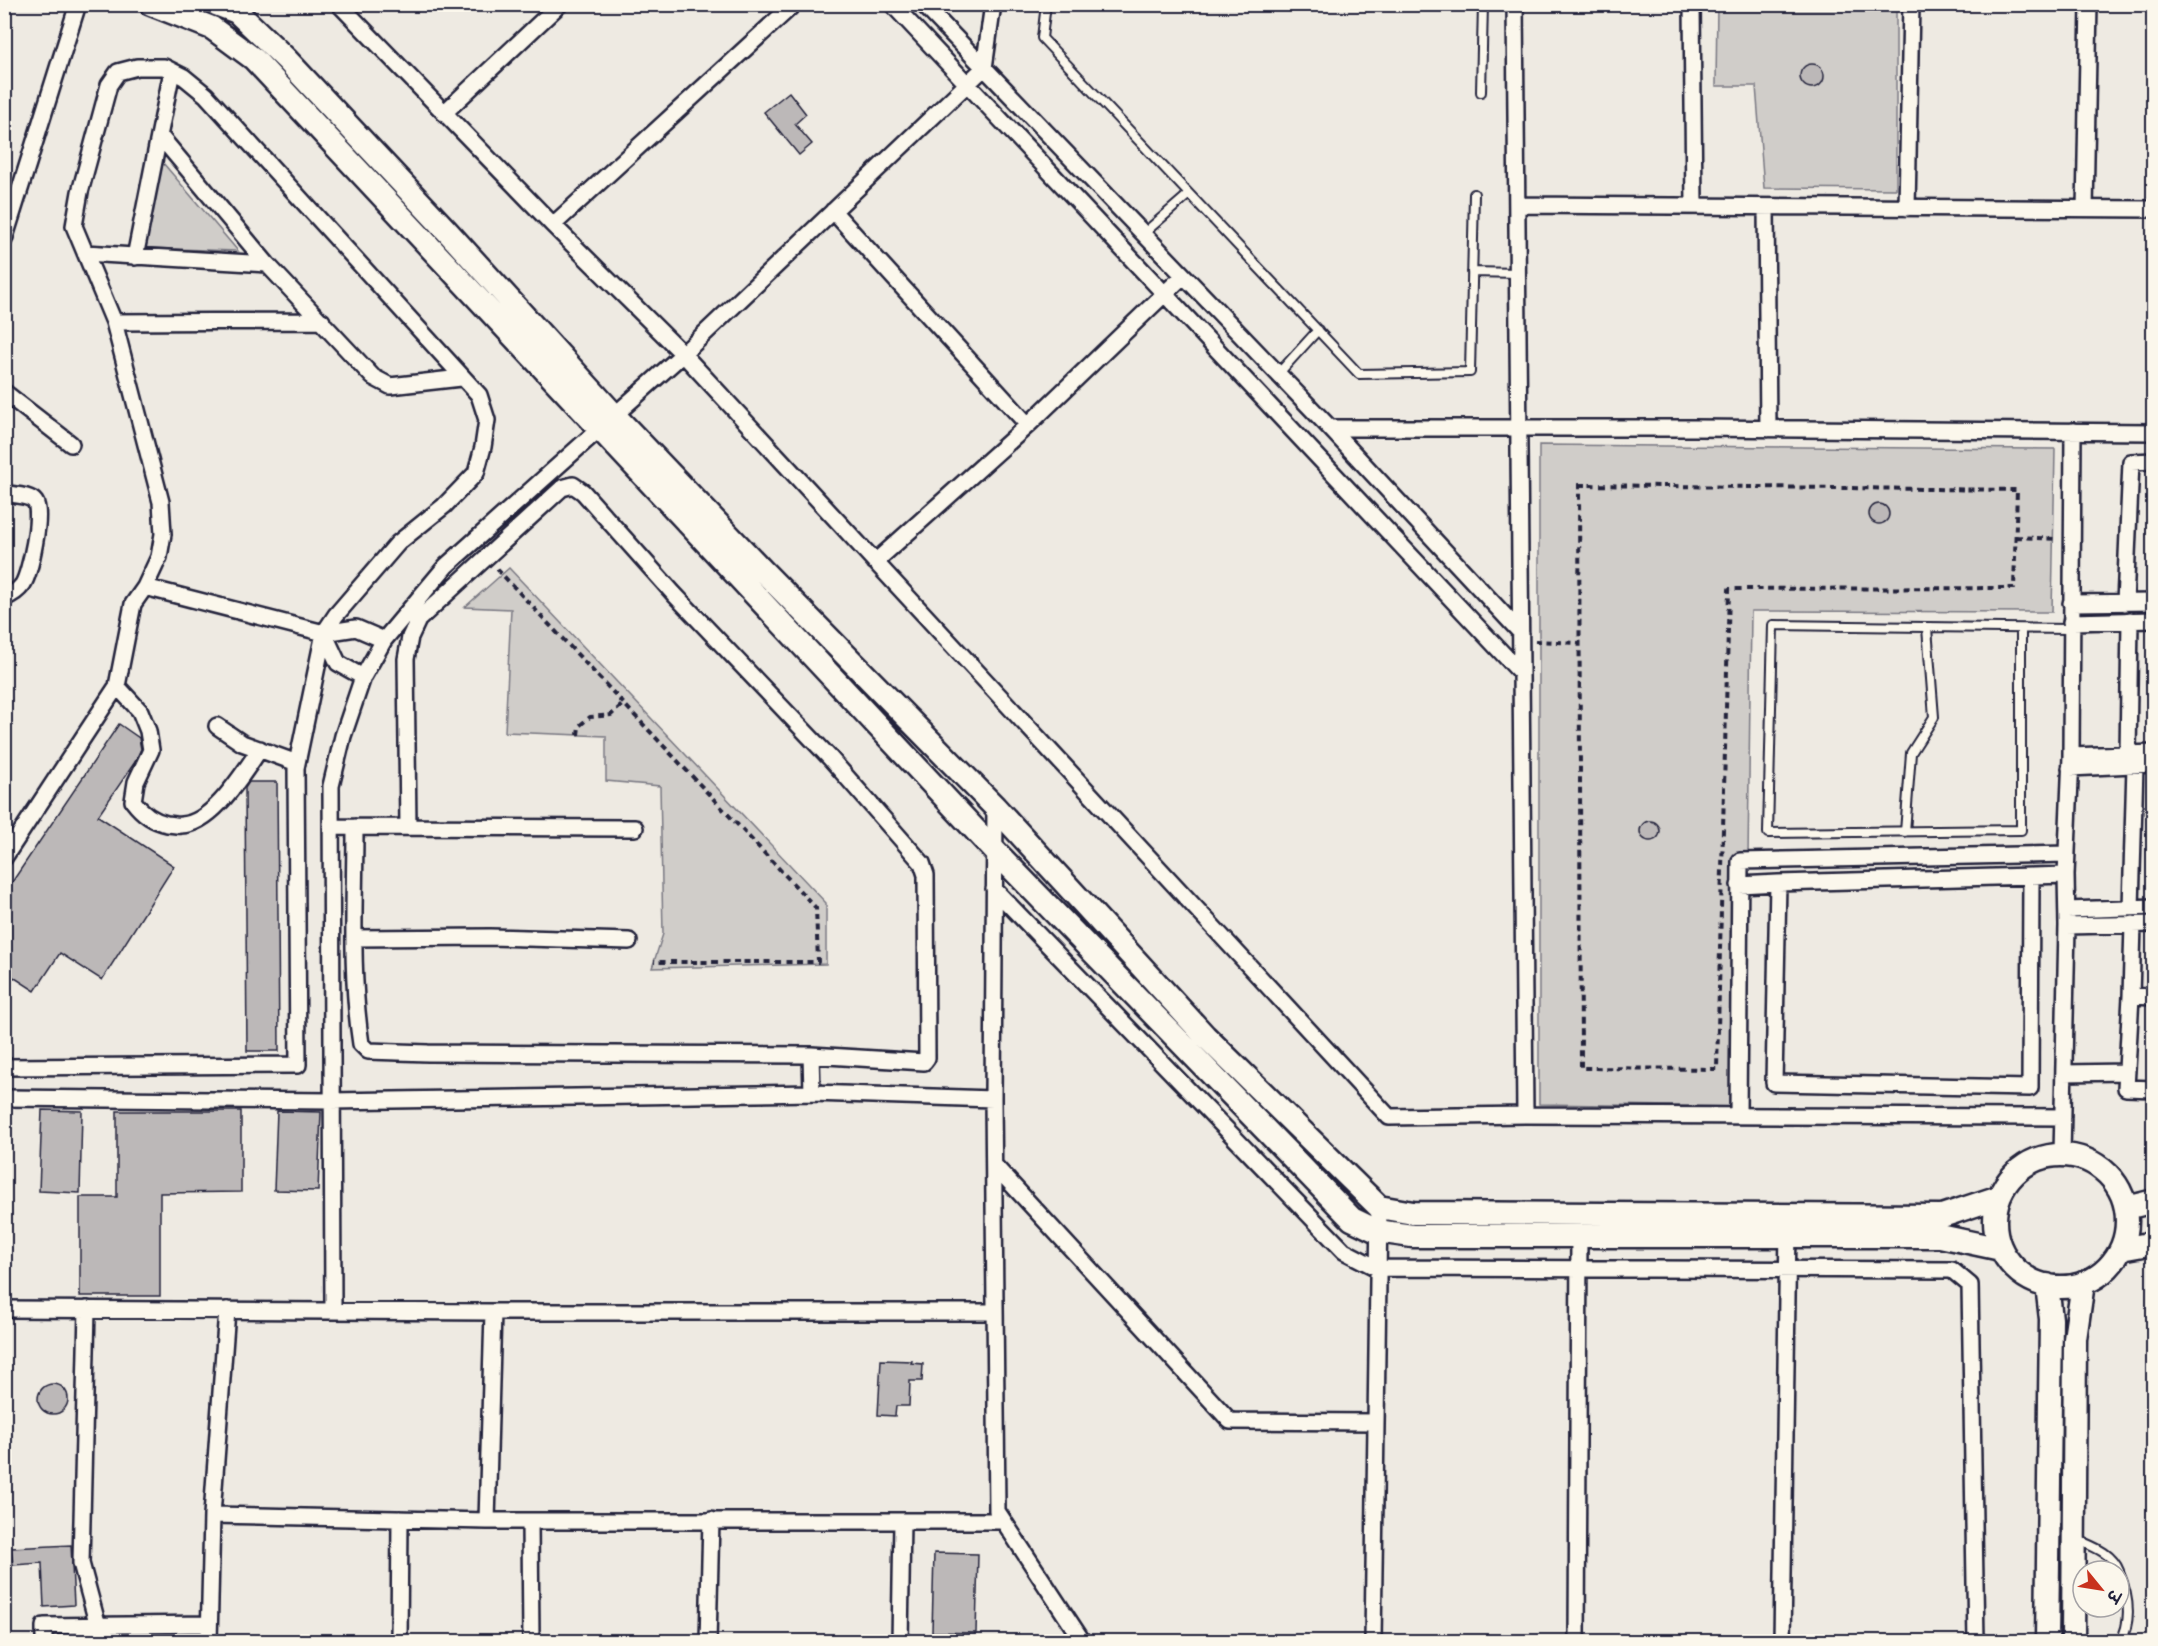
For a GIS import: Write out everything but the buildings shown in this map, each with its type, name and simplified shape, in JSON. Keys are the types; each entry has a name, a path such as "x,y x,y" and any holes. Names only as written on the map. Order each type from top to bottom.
{"street":[{"path":"5,236 78,4"},
{"path":"151,4 192,12 254,59 607,422 994,850 1352,1219 1377,1232 1412,1236 1580,1236 1942,1216 1999,1197"},
{"path":"216,4 237,12 286,59 446,230 607,422 762,570 995,807 1205,1036 1379,1207 1413,1213 1788,1225 1940,1236 2001,1249"},
{"path":"339,4 553,225 683,354 1389,1117 1525,1115 2063,1117"},
{"path":"444,113 560,4"},
{"path":"553,225 794,4"},
{"path":"892,4 1521,673"},
{"path":"923,4 1278,374 1521,636"},
{"path":"333,1310 331,786 343,736 363,677 384,640 446,566 683,354 984,68 993,4"},
{"path":"1515,4 1525,1115"},
{"path":"1692,4 1694,206"},
{"path":"1907,208 1911,4"},
{"path":"2085,209 2089,4"},
{"path":"4,858 117,686 133,604 145,587 159,557 163,534 161,502 114,322 74,226 80,192 109,85 117,72 137,67 165,67 184,77 206,96 478,395 487,420 483,447 476,473 444,506 398,543 336,615 324,633 297,763 298,1065 4,1067"},
{"path":"135,257 172,71"},
{"path":"160,136 267,264 373,377 390,386 461,378"},
{"path":"1518,205 2154,209"},
{"path":"1766,207 1768,429"},
{"path":"833,211 1028,425"},
{"path":"85,253 267,264"},
{"path":"875,562 1028,425 1183,276"},
{"path":"114,322 322,321"},
{"path":"4,392 71,444"},
{"path":"1330,429 2154,432"},
{"path":"2062,1155 2067,926 2066,854 2070,762 2073,431"},
{"path":"2125,603 2131,462 2154,461"},
{"path":"355,827 357,1021 361,1044 368,1051 811,1055 924,1062 927,1058 926,875 922,863 830,758 674,594 583,492 573,485 562,488 418,620 410,637 406,659 408,827"},
{"path":"4,493 31,499 36,503 38,511 38,522 26,577 15,593 4,598"},
{"path":"145,587 324,633 356,628 384,640"},
{"path":"2071,603 2154,602"},
{"path":"2126,908 2130,761 2130,620"},
{"path":"2071,625 2154,620"},
{"path":"324,633 338,663 363,677"},
{"path":"117,686 140,711 148,731 150,750 136,782 133,801 143,814 162,823 183,826 204,817 223,799 260,749"},
{"path":"217,726 242,743 297,763"},
{"path":"2130,761 2154,753"},
{"path":"2070,762 2130,761 2154,764"},
{"path":"995,807 993,1099 996,1511 1083,1641"},
{"path":"331,827 635,828"},
{"path":"1738,1116 1740,861 2066,854"},
{"path":"1739,885 2066,875"},
{"path":"1778,883 1774,1083 2030,1088 2031,877"},
{"path":"994,889 1344,1251 1377,1268 1952,1270 1970,1285 1976,1641"},
{"path":"2067,910 2154,907"},
{"path":"2133,924 2126,1088 2154,1089"},
{"path":"2067,926 2154,924"},
{"path":"355,939 490,937 629,941"},
{"path":"2131,996 2154,996"},
{"path":"811,1055 812,1093"},
{"path":"2064,1073 2127,1072"},
{"path":"4,1098 331,1101 812,1093 993,1099"},
{"path":"2062,1155 2080,1157 2096,1165 2110,1176 2120,1191 2126,1208 2125,1236 2121,1249 2098,1275 2083,1283 2065,1287 2047,1285 2028,1278 2012,1266 2001,1249 1995,1223 1999,1197 2009,1180 2024,1166 2043,1157 2062,1155"},
{"path":"994,1165 1230,1422 1375,1422"},
{"path":"2126,1208 2154,1201"},
{"path":"1373,1641 1379,1207"},
{"path":"1782,1641 1788,1225"},
{"path":"1576,1641 1580,1236"},
{"path":"2121,1249 2154,1243"},
{"path":"2073,1641 2075,1339 2083,1283"},
{"path":"2047,1285 2051,1319 2047,1641"},
{"path":"4,1309 995,1312"},
{"path":"87,1309 81,1563 98,1626"},
{"path":"209,1641 212,1515 227,1310"},
{"path":"487,1521 493,1312"},
{"path":"212,1515 487,1521 1003,1521"},
{"path":"399,1641 400,1519"},
{"path":"708,1641 711,1520"},
{"path":"530,1521 531,1641"},
{"path":"900,1641 902,1521"},
{"path":"44,1641 44,1626 209,1624"}],"lane":[{"path":"1046,4 1042,38 1359,374 1470,372 1474,194"},
{"path":"1481,92 1483,4"},
{"path":"1143,234 1189,194"},
{"path":"1472,272 1519,273"},
{"path":"1278,374 1318,330"},
{"path":"2021,629 2021,830 1768,833 1773,625 2021,629 2071,625"},
{"path":"1905,832 1911,753 1934,717 1927,628"},
{"path":"2073,1538 2102,1551 2109,1559"},
{"path":"2120,1641 2125,1633 2126,1619"}],"path":[{"path":"1579,485 2017,490 2014,588 1729,589 1717,1069 1581,1068 1579,643 1579,485"},
{"path":"2016,537 2072,540"},
{"path":"487,557 816,908 818,962 654,962"},
{"path":"1521,636 1579,643"},
{"path":"578,735 579,726 590,717 611,715 624,703"}],"shaded area":[{"path":"1717,5 1896,5 1896,189 1764,188 1756,86 1716,86"},
{"path":"163,163 238,251 143,248"},
{"path":"1539,445 2055,449 2052,612 1751,611 1745,1107 1539,1104"},
{"path":"509,568 826,903 826,964 652,968 663,934 660,786 606,781 606,736 505,732 511,609 465,607"}]}
